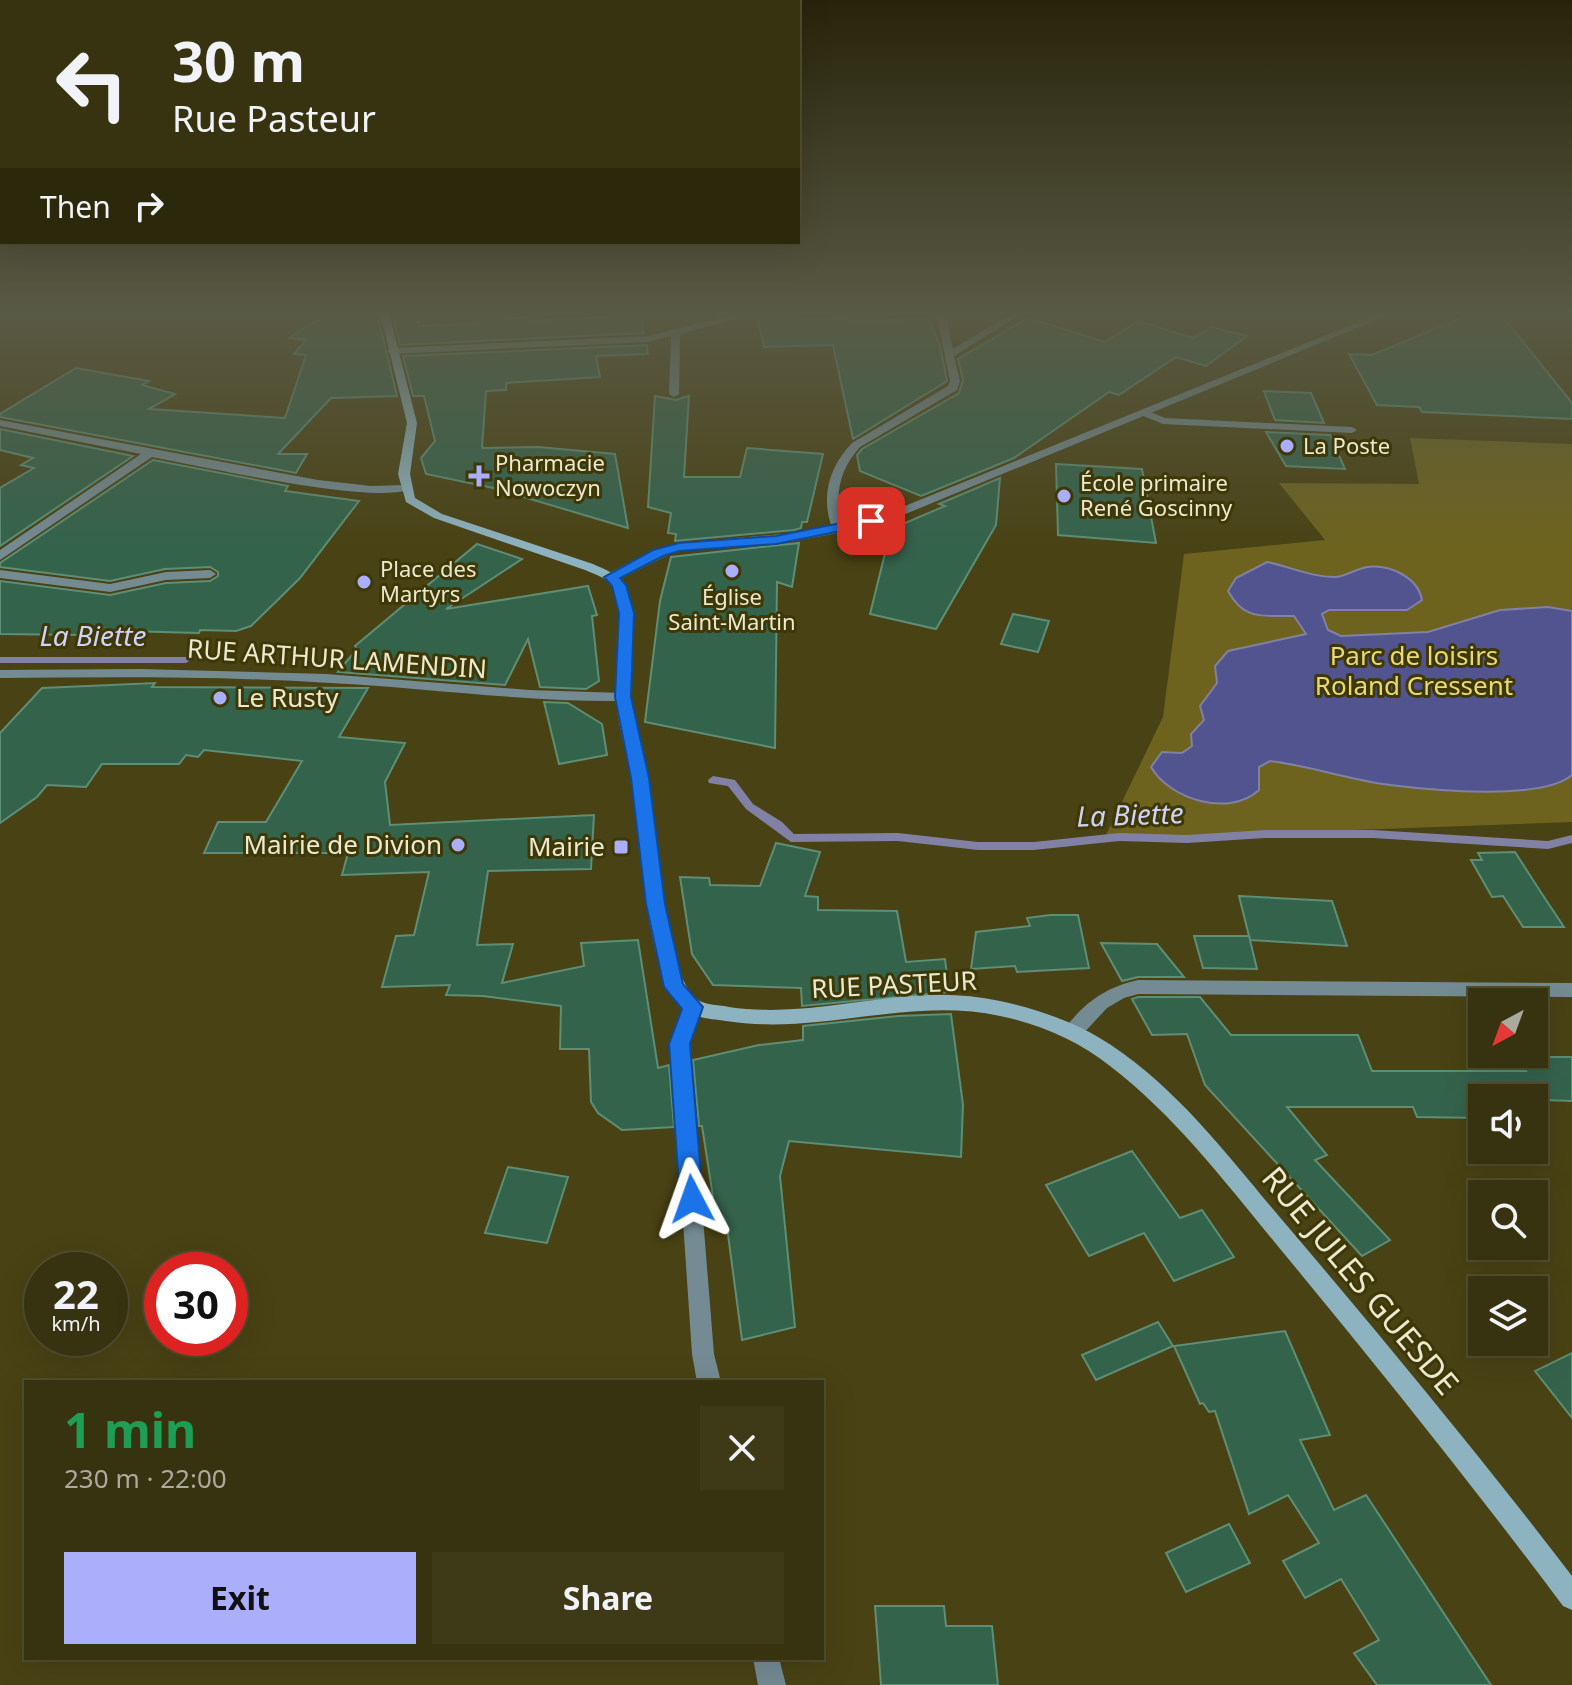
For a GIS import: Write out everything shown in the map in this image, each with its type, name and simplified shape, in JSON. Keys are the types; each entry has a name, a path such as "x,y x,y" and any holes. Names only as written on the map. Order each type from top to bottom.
{"main road":[{"path":"403,392 412,423 404,474 406,488 410,500 421,510 611,577 619,585 626,613 623,697 640,778 655,904 674,987 693,1007"},
{"name":"RUE PASTEUR","path":"693,1007 734,1017 767,1018 942,1003 990,1006 1039,1017 1073,1032"},
{"name":"RUE JULES GUESDE","path":"1073,1032 1116,1059 1184,1120 1368,1338 1572,1597"}],"street":[{"path":"838,529 831,507 836,468 843,457 856,445 947,392"},
{"path":"611,577 658,553 679,547 776,540 838,529 912,508 1197,392"},
{"path":"1145,413 1163,421 1352,430"},
{"path":"0,423 149,454 363,489 406,488"},
{"path":"0,556 149,454"},
{"path":"0,574 110,588 166,576 210,574"},
{"name":"RUE ARTHUR LAMENDIN","path":"0,674 245,674 375,681 550,698 623,697"},
{"path":"1073,1032 1100,1000 1117,991 1138,987 1572,990"},
{"path":"693,1007 680,1044 703,1354 709,1380"},
{"path":"766,1660 772,1685"}],"green space":[{"name":"Parc de loisirs Roland Cressent","path":"1410,438 1572,444 1572,822 1104,839 1163,717 1184,554 1325,540 1279,483 1419,484"}],"water":[{"path":"1267,562 1328,577 1367,567 1384,568 1401,574 1415,585 1422,600 1407,610 1329,610 1322,614 1328,630 1341,636 1428,632 1500,610 1548,607 1572,611 1572,775 1537,788 1457,791 1375,783 1270,761 1259,767 1259,790 1232,803 1200,801 1171,788 1151,767 1162,752 1182,753 1192,746 1191,734 1204,720 1200,706 1217,683 1215,666 1228,651 1306,634 1294,616 1264,616 1248,612 1234,601 1228,591 1236,578"}],"building":[{"path":"37,392 166,392 175,394 149,409 285,418 294,392 396,392 397,396 331,398 278,454 307,454 296,473 0,417 0,414"},
{"path":"412,392 486,392 482,448 538,447 615,454 628,528 493,488 426,474 421,458 435,441 424,396 413,396"},
{"path":"843,392 930,392 853,439"},
{"path":"1109,392 1014,458 921,496 860,471 857,455 862,449 959,393 1124,392 1119,395"},
{"path":"1264,392 1311,393 1324,423 1275,420"},
{"path":"1370,392 1563,392 1572,403 1572,419 1422,412 1419,407 1377,405"},
{"path":"655,396 676,400 689,396 684,477 740,477 747,448 823,454 807,522 802,522 801,528 794,530 675,541 676,534 668,533 671,513 648,507"},
{"path":"0,429 133,456 0,546 0,488 34,468 21,465 33,458 0,450"},
{"path":"1266,432 1330,435 1345,469 1286,466"},
{"path":"153,460 288,486 285,491 359,501 300,578 251,626 236,631 200,630 199,633 85,630 81,635 0,634 0,581 110,595 166,583 210,581 218,576 218,572 210,567 165,569 110,581 0,567 0,563"},
{"name":"École primaire René Goscinny","path":"1056,464 1142,469 1156,543 1058,535"},
{"path":"1000,478 996,525 936,629 870,614 891,529"},
{"path":"799,543 792,587 777,582 775,748 645,722 660,601 671,557"},
{"path":"477,544 522,559 446,609 588,586 597,615 592,616 599,681 586,689 540,687 528,639 505,685 338,672 357,649 355,646"},
{"path":"1013,614 1049,621 1038,652 1001,644"},
{"path":"155,683 152,687 368,688 339,737 405,743 385,782 390,825 594,815 591,869 488,871 477,945 513,944 502,983 584,966 581,943 638,940 658,1068 669,1065 674,1127 622,1130 598,1113 591,1102 589,1049 560,1049 561,1006 483,996 446,995 450,985 382,987 396,936 414,935 429,872 342,875 348,853 204,853 218,822 266,822 302,761 204,750 198,757 186,755 179,764 102,764 86,787 47,785 37,797 0,823 0,733 42,688"},
{"path":"544,702 568,703 602,724 607,755 559,764"},
{"path":"776,843 820,852 805,896 818,897 818,910 897,911 906,962 945,959 949,992 802,1006 801,988 713,985 692,954 680,877 709,878 710,885 760,886"},
{"path":"1515,852 1564,927 1523,927 1503,896 1492,897 1471,860 1482,860 1478,853"},
{"path":"1239,896 1332,901 1347,946 1250,940"},
{"path":"1078,915 1089,968 1017,972 1015,966 971,969 976,932 1030,926 1027,918"},
{"path":"1194,936 1249,936 1257,969 1203,968"},
{"path":"1101,943 1157,944 1184,977 1138,977 1122,981"},
{"path":"1200,997 1231,1035 1358,1035 1372,1071 1526,1071 1524,1068 1548,1068 1548,1057 1572,1057 1572,1101 1548,1100 1548,1084 1468,1084 1468,1118 1417,1117 1413,1107 1287,1107 1327,1155 1315,1160 1390,1240 1362,1256 1205,1085 1187,1034 1152,1035 1132,999"},
{"path":"951,1014 963,1105 961,1157 789,1141 780,1176 795,1327 742,1340 727,1227 718,1229 702,1126 699,1126 693,1060 759,1045 803,1040 803,1026"},
{"path":"1132,1151 1180,1218 1202,1210 1234,1257 1174,1281 1144,1233 1089,1256 1046,1185"},
{"path":"508,1167 568,1177 547,1243 485,1233"},
{"path":"1158,1322 1173,1346 1096,1380 1082,1355"},
{"path":"1285,1331 1330,1435 1300,1440 1334,1510 1366,1495 1491,1685 1377,1685 1354,1653 1379,1640 1341,1579 1305,1598 1283,1561 1319,1543 1288,1495 1249,1514 1215,1411 1209,1412 1203,1403 1200,1404 1174,1346"},
{"path":"1572,1353 1572,1418 1535,1371"},
{"path":"1229,1524 1250,1563 1186,1592 1166,1553"},
{"path":"875,1606 944,1606 946,1626 992,1626 998,1685 881,1685"}],"waterway":[{"name":"La Biette","path":"0,660 186,660"},
{"name":"La Biette","path":"713,780 731,783 749,806 778,825 791,838 898,837 978,846 1034,846 1119,837 1187,839 1265,834 1373,834 1548,845 1572,839"}],"place":[{"name":"La Poste","path":"1287,446"},
{"name":"Pharmacie Nowoczyn","path":"479,476"},
{"name":"École primaire René Goscinny","path":"1064,496"},
{"name":"Église Saint-Martin","path":"732,571"},
{"name":"Place des Martyrs","path":"364,582"},
{"name":"Le Rusty","path":"220,698"},
{"name":"Mairie de Divion","path":"458,845"},
{"name":"Mairie","path":"621,847"}],"route":[{"path":"692,1199 680,1044 693,1007 674,987 655,904 640,778 623,697 626,613 619,585 611,577 658,553 679,547 776,540 871,521"}]}
